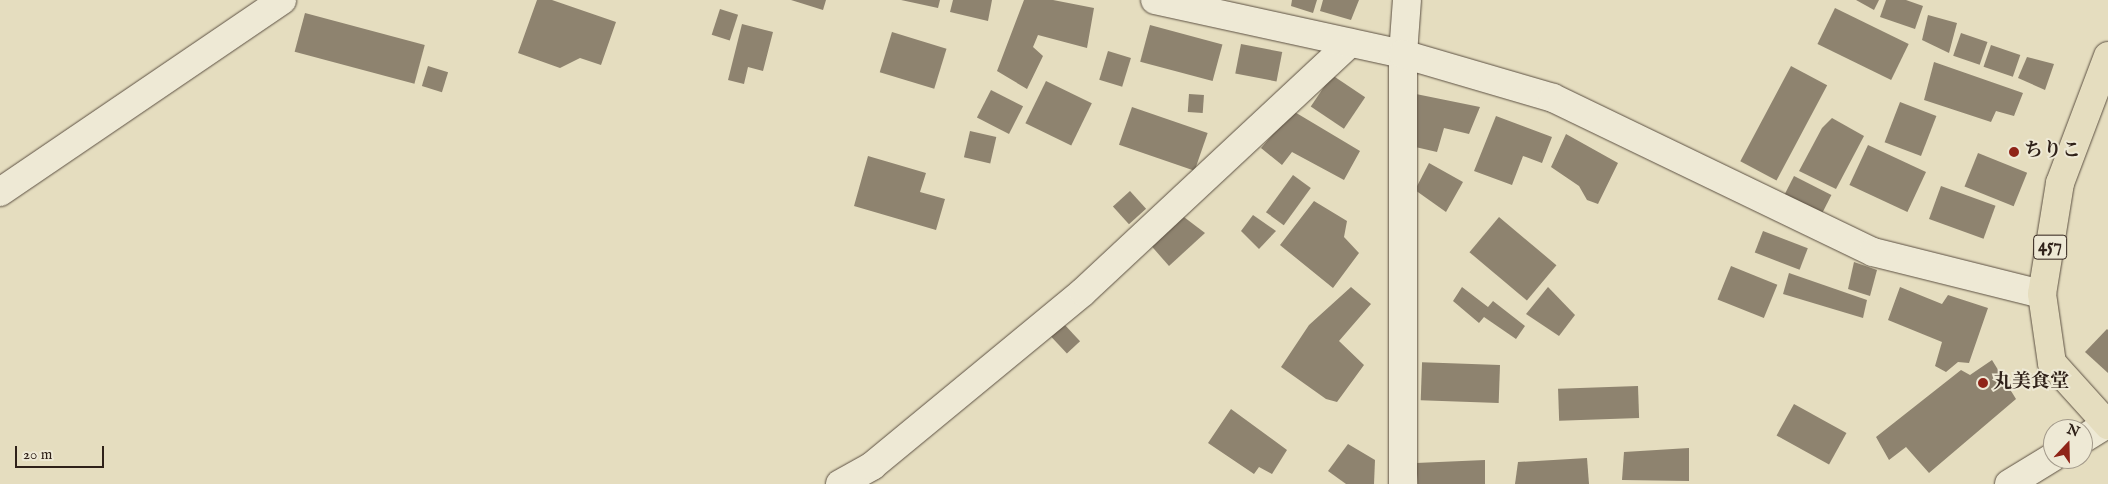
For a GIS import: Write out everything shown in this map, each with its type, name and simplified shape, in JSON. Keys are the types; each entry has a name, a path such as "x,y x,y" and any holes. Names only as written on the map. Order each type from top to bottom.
{"highway":[{"name":"457","path":"2107,425 2052,363 2042,294 2060,184 2108,56"}],"street":[{"path":"0,192 282,0"},
{"path":"1155,0 1403,54 1553,98 1873,252 2042,294"},
{"path":"1403,484 1403,54 1407,0"},
{"path":"840,484 872,466 1083,292 1350,42"},
{"path":"2093,433 2107,425"},
{"path":"2009,484 2043,463"}],"building":[{"path":"537,0 552,0 616,22 601,65 580,58 560,68 518,53"},
{"path":"791,0 826,0 823,10"},
{"path":"901,0 940,0 938,8"},
{"path":"953,0 992,0 988,21 950,12"},
{"path":"1024,0 1053,0 1094,8 1087,48 1038,35 1033,47 1043,56 1027,89 997,71"},
{"path":"1292,0 1317,0 1313,13 1291,6"},
{"path":"1323,0 1359,0 1351,20 1320,11"},
{"path":"1856,0 1879,0 1874,10"},
{"path":"1886,0 1906,0 1923,6 1915,29 1880,17"},
{"path":"1835,8 1909,44 1891,80 1817,44"},
{"path":"720,9 738,15 730,41 712,35"},
{"path":"305,13 425,45 414,84 295,52"},
{"path":"1928,15 1957,23 1949,53 1922,40"},
{"path":"742,24 773,32 763,71 748,67 744,84 728,80"},
{"path":"1150,25 1222,44 1213,81 1140,62"},
{"path":"892,32 947,49 934,89 880,72"},
{"path":"1961,33 1987,42 1980,65 1953,56"},
{"path":"1241,44 1282,52 1277,81 1235,73"},
{"path":"1991,45 2020,55 2013,77 1984,67"},
{"path":"1108,51 1131,58 1122,87 1099,80"},
{"path":"2027,57 2054,64 2045,90 2018,78"},
{"path":"1934,62 2023,93 2014,116 1996,111 1991,122 1924,100"},
{"path":"428,66 448,72 442,92 422,86"},
{"path":"1791,66 1827,85 1776,181 1740,161"},
{"path":"1332,75 1365,97 1344,129 1311,107"},
{"path":"1046,81 1092,103 1071,146 1025,123"},
{"path":"991,90 1023,106 1009,134 977,118"},
{"path":"1411,93 1480,107 1469,134 1444,128 1437,152 1411,146"},
{"path":"1189,94 1204,95 1203,113 1188,112"},
{"path":"1900,102 1936,116 1921,156 1885,142"},
{"path":"1132,107 1208,133 1195,171 1119,145"},
{"path":"1293,111 1360,151 1344,180 1292,152 1282,165 1261,148"},
{"path":"1496,116 1552,137 1542,163 1523,156 1512,185 1474,171"},
{"path":"1832,118 1864,136 1836,189 1799,171 1822,128"},
{"path":"970,131 996,137 990,163 964,157"},
{"path":"1566,134 1618,163 1598,204 1587,200 1579,186 1551,167"},
{"path":"1868,145 1926,172 1907,212 1849,185"},
{"path":"1978,153 2027,173 2014,206 1965,186"},
{"path":"868,156 926,173 920,192 945,199 936,230 854,206"},
{"path":"1429,163 1463,182 1446,212 1415,190"},
{"path":"1293,175 1311,188 1284,225 1266,212"},
{"path":"1794,176 1831,195 1822,214 1784,195"},
{"path":"1941,186 1996,206 1984,239 1929,219"},
{"path":"1130,191 1146,209 1129,224 1113,206"},
{"path":"1314,201 1347,221 1344,237 1359,253 1333,288 1280,245"},
{"path":"1176,211 1205,233 1169,266 1147,241"},
{"path":"1253,215 1276,231 1259,249 1241,231"},
{"path":"1499,217 1556,265 1527,300 1469,252"},
{"path":"1763,231 1808,248 1800,270 1755,252"},
{"path":"1854,262 1877,270 1870,296 1848,289"},
{"path":"1731,266 1777,285 1764,318 1718,299"},
{"path":"1789,273 1867,300 1863,318 1783,294"},
{"path":"1351,287 1371,304 1339,341 1364,365 1337,402 1326,399 1281,367 1309,325"},
{"path":"1462,287 1488,307 1493,301 1525,326 1516,339 1484,317 1479,323 1453,301"},
{"path":"1548,287 1575,315 1559,336 1526,314"},
{"path":"1900,287 1942,304 1948,295 1988,308 1969,363 1958,362 1946,372 1935,366 1942,342 1888,320"},
{"path":"1063,323 1080,341 1067,354 1050,335"},
{"path":"2108,330 2108,373 2085,352"},
{"path":"1992,360 2016,399 1929,473 1906,447 1889,460 1876,437 1961,370 1970,375"},
{"path":"1422,362 1500,365 1499,403 1421,400"},
{"path":"1638,386 1639,418 1559,421 1558,389"},
{"path":"1794,404 1846,433 1829,465 1777,435"},
{"path":"1231,409 1287,450 1272,474 1259,467 1254,474 1208,443"},
{"path":"1348,444 1375,460 1374,484 1346,484 1328,471"},
{"path":"1689,448 1689,481 1622,480 1624,452"},
{"path":"1587,458 1589,484 1515,484 1518,462"},
{"path":"1485,460 1485,484 1418,484 1416,463"}],"place":[{"name":"ちりこ","path":"2014,152"},
{"name":"丸美食堂","path":"1983,383"}]}
